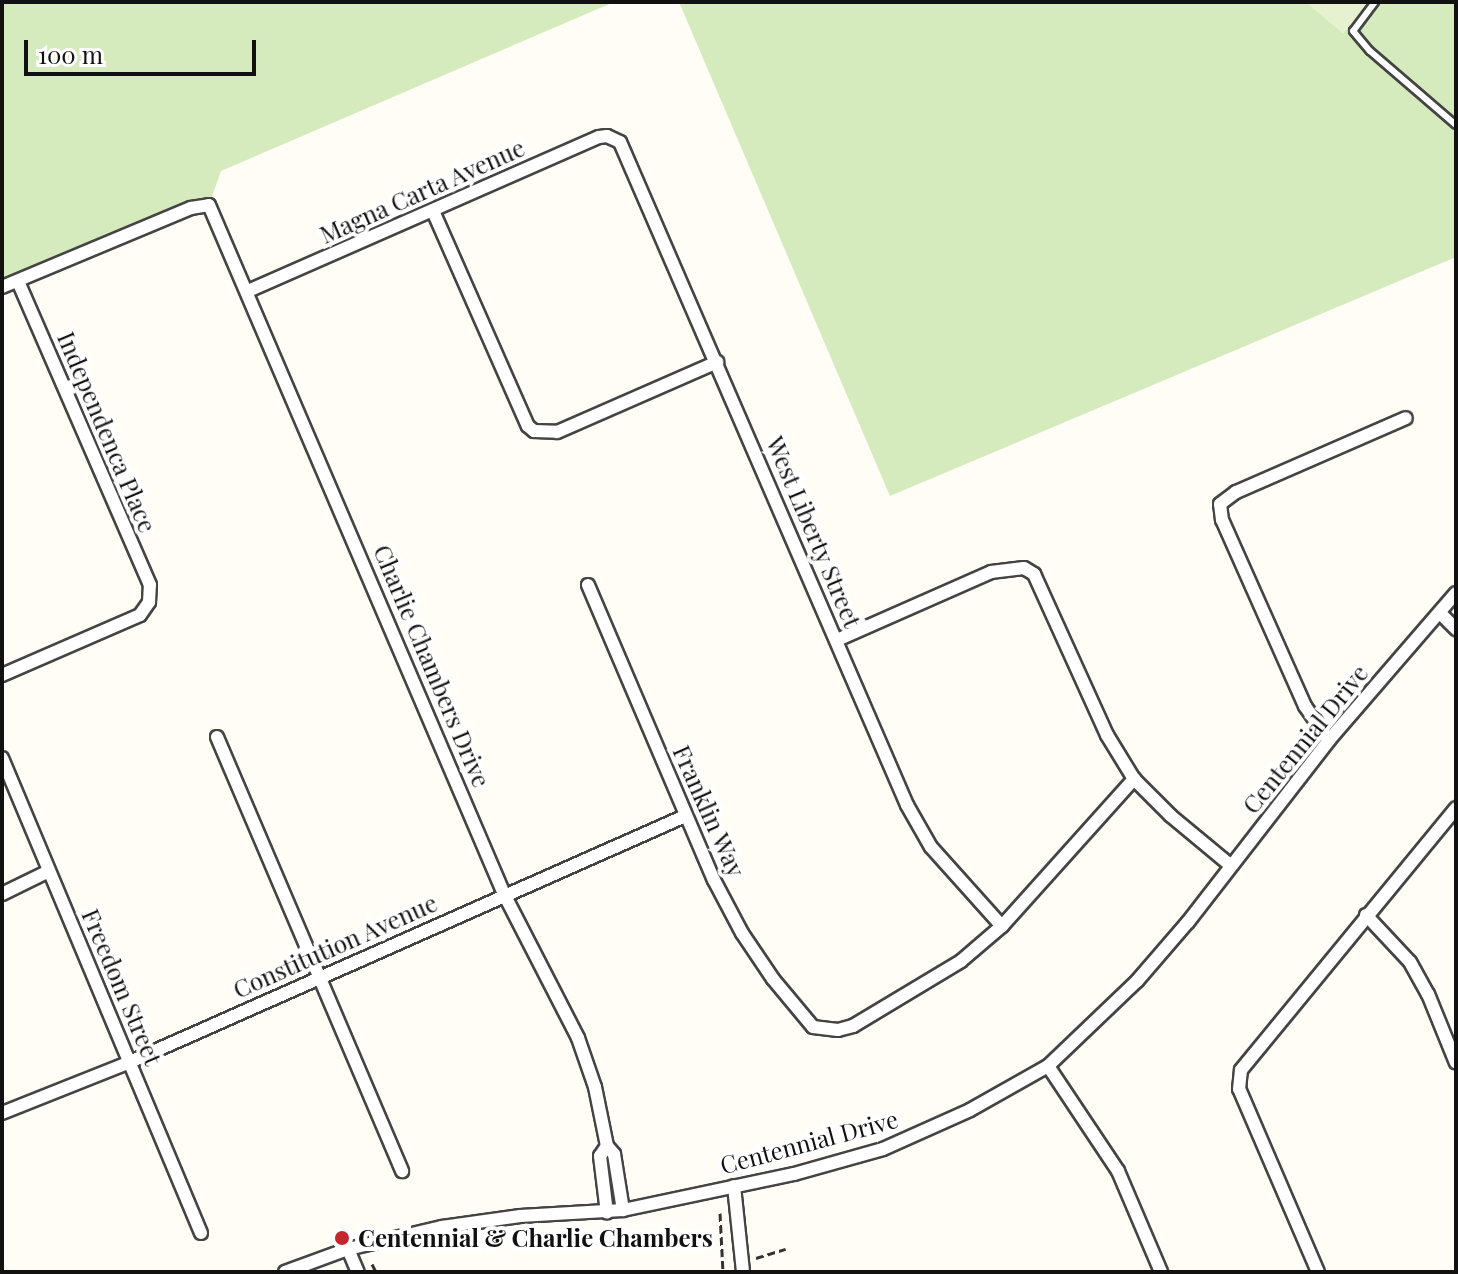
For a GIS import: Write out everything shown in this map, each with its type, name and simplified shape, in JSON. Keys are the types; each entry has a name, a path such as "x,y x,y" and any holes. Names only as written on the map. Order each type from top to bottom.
{"street":[{"name":"Magna Carta Avenue","path":"248,291 599,137 614,138"},
{"name":"West Liberty Street","path":"614,138 625,148 907,805 925,837 1002,926"},
{"name":"Charlie Chambers Drive","path":"18,281 191,208 209,205 504,894 578,1038 595,1087 607,1146 614,1154 623,1210"},
{"path":"433,211 528,426 541,433 557,432 717,362"},
{"path":"2,287 18,281"},
{"name":"Independenca Place","path":"2,675 140,615 149,602 150,585 18,281"},
{"path":"1329,740 1305,706 1222,520 1220,504 1236,492 1406,418"},
{"path":"837,640 991,572 1024,568 1034,574 1045,591 1107,735 1134,779 1171,816 1230,865"},
{"name":"Franklin Way","path":"588,585 685,816 742,933 802,1018 824,1030 853,1026 961,961 1002,926"},
{"name":"Centennial Drive","path":"285,1272 348,1249 471,1223 607,1213 883,1149 970,1110 1048,1066 1137,981 1188,922 1329,740 1456,593"},
{"path":"1440,613 1456,629"},
{"path":"217,737 402,1171"},
{"name":"Freedom Street","path":"2,758 201,1233"},
{"path":"1002,926 1134,779"},
{"path":"1318,1272 1245,1103 1239,1079 1245,1063 1456,808"},
{"name":"Constitution Avenue","path":"2,1113 130,1062 685,816"},
{"path":"2,894 49,871"},
{"path":"1366,915 1410,962 1428,994 1456,1063"},
{"path":"1048,1066 1118,1171 1161,1272"},
{"name":"Charlie Chambers Drive","path":"607,1146 600,1156 607,1213"},
{"path":"734,1186 743,1272"},
{"path":"348,1249 358,1272"}],"lane":[{"path":"1375,2 1353,31 1370,51 1456,125"}],"path":[{"path":"720,1213 723,1272"},
{"path":"758,1272 756,1257 786,1249"},
{"path":"372,1264 376,1272"}],"green space":[{"path":"2,2 614,2 221,171 209,205 2,287"},
{"path":"679,2 1306,2 1343,33 1369,2 1456,2 1456,257 890,496"},
{"path":"1306,2 1369,2 1343,33"}],"place":[{"name":"Centennial & Charlie Chambers","path":"342,1238"}]}
